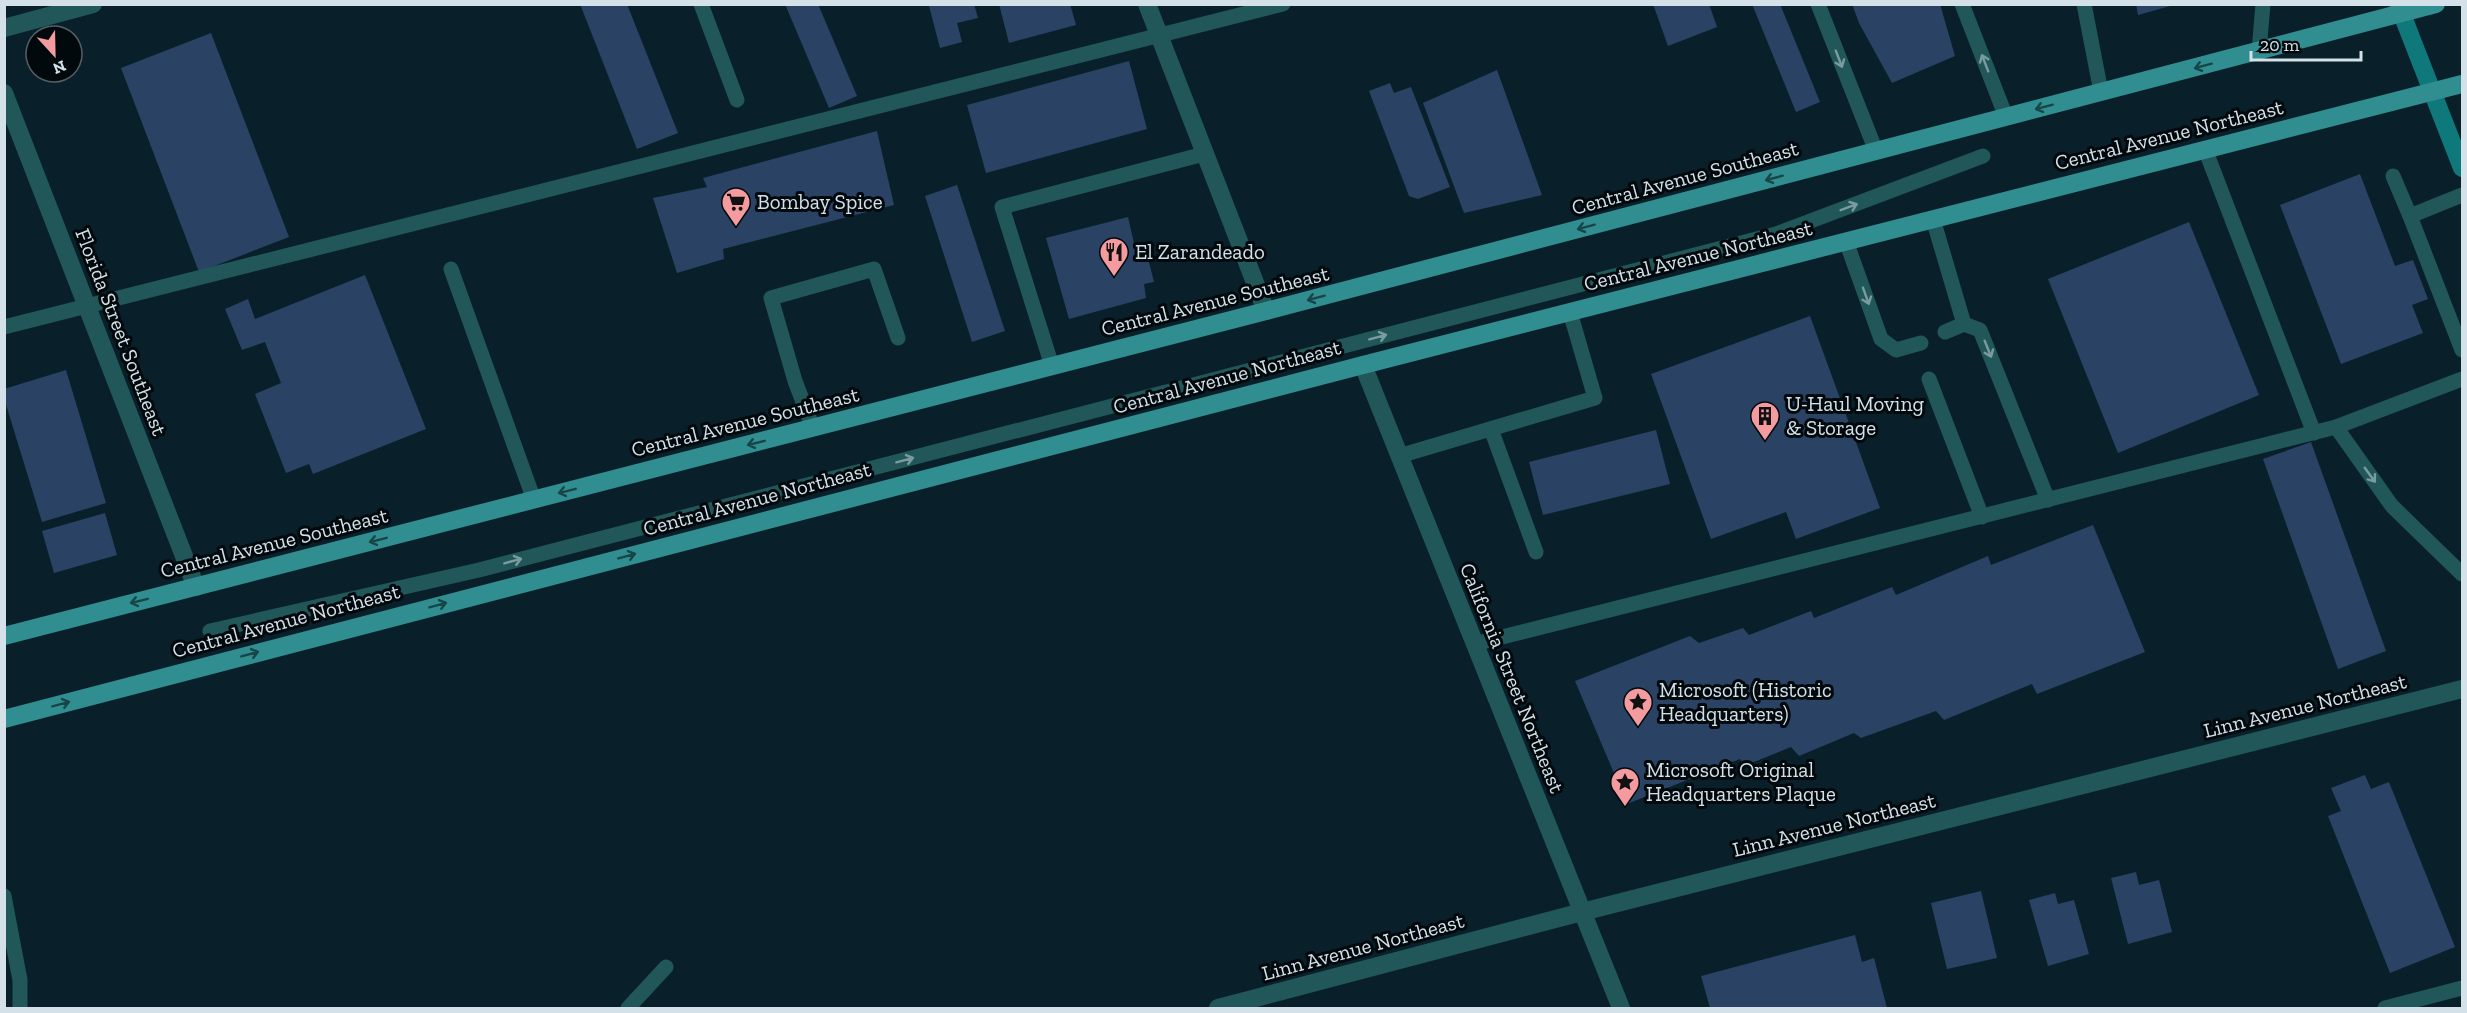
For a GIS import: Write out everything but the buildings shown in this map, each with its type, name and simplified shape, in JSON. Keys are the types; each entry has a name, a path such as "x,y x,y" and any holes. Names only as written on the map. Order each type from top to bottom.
{"main road":[{"name":"Central Avenue Southeast","path":"4,636 1266,311 2259,51 2400,9 2436,4"},
{"name":"Central Avenue Northeast","path":"4,719 1362,365 2463,84"}],"street":[{"path":"4,28 93,4"},
{"path":"1147,4 1266,311"},
{"path":"2400,9 2463,168"},
{"name":"Florida Street Southeast","path":"4,93 196,587"},
{"name":"California Street Northeast","path":"1362,365 1621,1008"},
{"name":"Linn Avenue Northeast","path":"1218,1008 1582,912 2463,689"}],"lane":[{"path":"701,4 737,100"},
{"path":"4,327 1282,4"},
{"path":"1818,4 1876,151"},
{"path":"1962,4 2006,117"},
{"path":"2084,4 2101,92"},
{"path":"2259,51 2263,4"},
{"path":"2205,149 2314,433"},
{"path":"1052,366 1002,207 1204,154"},
{"name":"Central Avenue Northeast","path":"210,631 479,570 1776,234 1983,156"},
{"path":"2393,176 2463,350"},
{"path":"2409,216 2463,195"},
{"path":"1933,219 1964,324"},
{"path":"1846,241 1881,339 1896,350 1921,344"},
{"path":"451,269 534,500"},
{"path":"813,428 795,381 771,298 874,269 898,338"},
{"path":"1399,456 1595,398 1570,312"},
{"path":"1945,333 1964,324 1980,330 2048,500"},
{"path":"1929,379 1982,517"},
{"path":"1474,645 2314,433 2336,427 2463,379"},
{"path":"2336,427 2392,506 2463,574"},
{"path":"1491,429 1536,552"},
{"path":"4,896 20,980 21,1008"},
{"path":"628,1008 666,967"},
{"path":"2385,1008 2463,988"}],"place":[{"name":"Bombay Spice","path":"736,228"},
{"name":"El Zarandeado","path":"1114,278"},
{"name":"U-Haul Moving & Storage","path":"1765,442"},
{"name":"Microsoft (Historic Headquarters)","path":"1638,728"},
{"name":"Microsoft Original Headquarters Plaque","path":"1625,808"}]}
